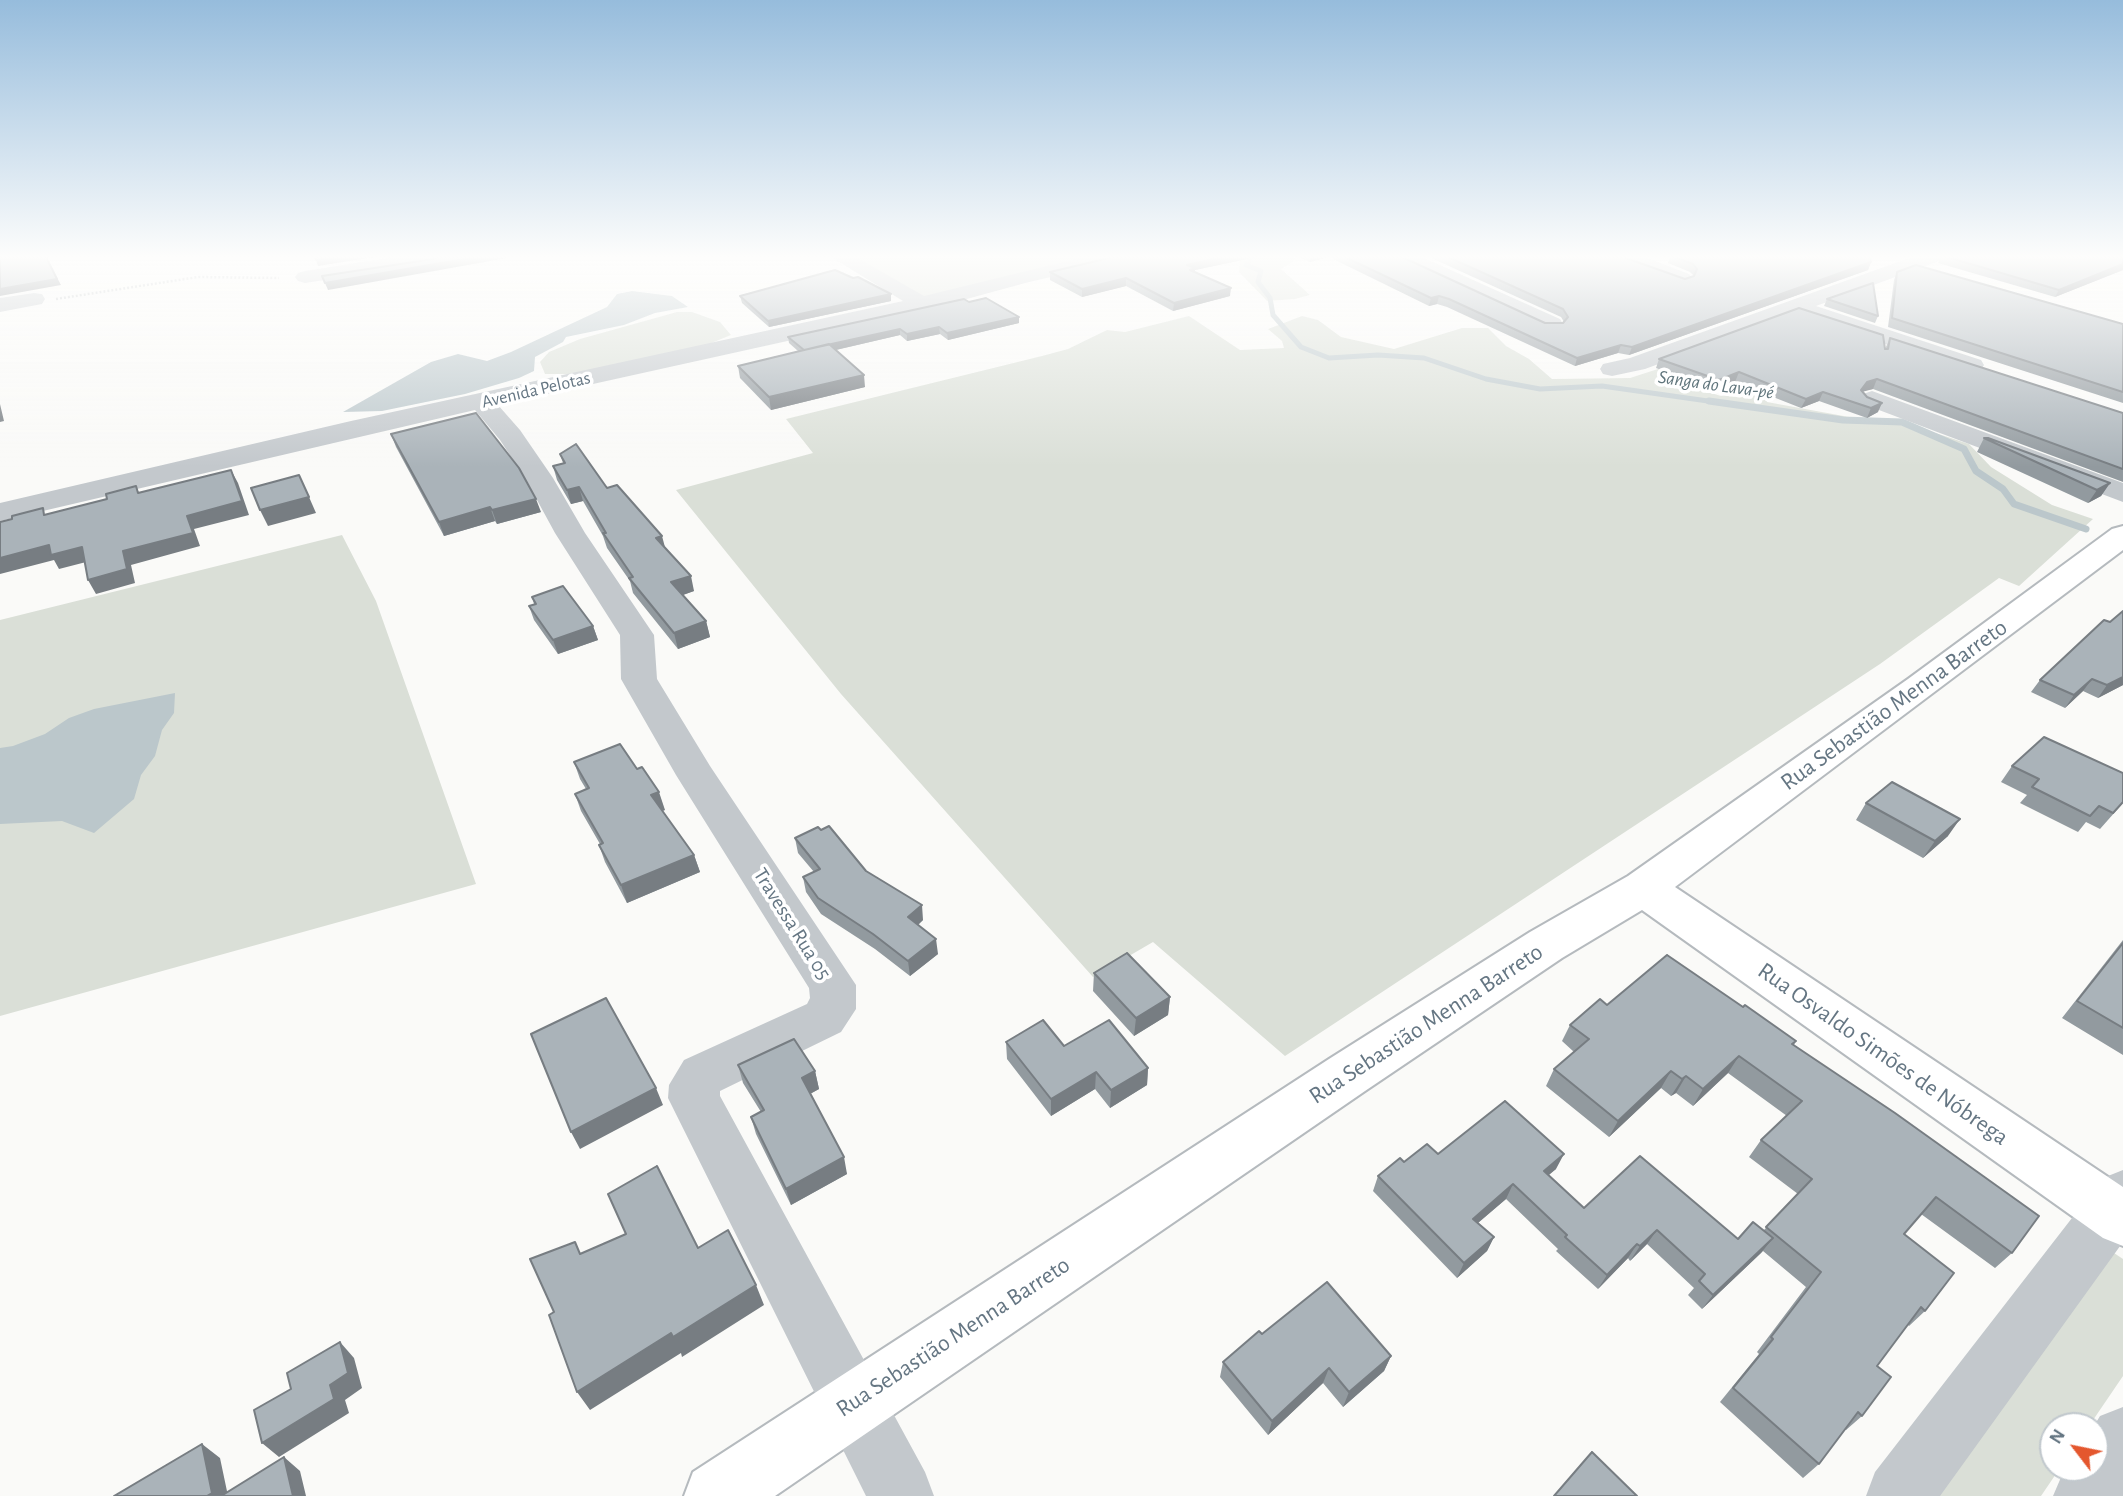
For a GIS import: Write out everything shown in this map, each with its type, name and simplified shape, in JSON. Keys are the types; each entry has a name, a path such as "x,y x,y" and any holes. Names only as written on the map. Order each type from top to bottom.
{"main road":[{"name":"Rua Sebastião Menna Barreto","path":"717,1496 1546,945 1643,888 1921,687 2123,535"},
{"name":"Rua Osvaldo Simões de Nóbrega","path":"1643,888 2119,1208"}],"street":[{"name":"Avenida Pelotas","path":"0,512 351,429 821,327"},
{"path":"1612,369 1636,364 1740,327"},
{"path":"1856,327 1991,371"},
{"path":"1872,399 2123,493"},
{"name":"Travessa Rua 05","path":"483,402 540,478 570,533 638,635 639,679 696,775 832,985 832,1009 824,1018 702,1076 695,1085 694,1098 901,1496"},
{"path":"1899,1496 2119,1208"},
{"path":"2086,1496 2123,1439"}],"shaded area":[{"path":"565,327 615,327 566,337 563,342 535,357 534,371 519,378 465,394 382,411 343,412 431,362 458,354 487,361"},
{"path":"624,327 724,327 731,335 709,344 573,374 545,374 540,362 549,352 580,339"},
{"path":"1146,327 1205,327 1240,350 1284,348 1282,341 1268,329 1274,327 1327,327 1341,337 1394,349 1462,328 1488,328 1506,346 1529,359 1552,379 1630,378 1661,368 1677,373 1665,379 1721,396 1746,388 1766,392 1767,402 1871,421 1902,422 1969,444 1991,467 2052,505 2093,519 2019,586 1999,578 1880,664 1285,1056 1153,942 1093,977 841,694 676,490 813,453 786,419 1068,349 1107,330 1125,332"},
{"path":"342,535 376,601 476,884 0,1016 0,620"},
{"path":"175,693 174,713 162,730 155,756 141,775 134,799 94,833 62,821 0,824 0,748 45,734 69,718 94,709"},
{"path":"2111,1251 2123,1259 2123,1376 2099,1412 2039,1412 2039,1482 2050,1482 2041,1496 1929,1496"}],"building":[{"path":"835,327 975,327 947,333 939,327 907,334 900,329 804,350 788,337"},
{"path":"1509,327 1689,327 1632,347 1621,345 1577,358"},
{"path":"1747,327 1858,327 1883,335 1885,349 1888,349 1890,338 2123,413 2123,469 1877,379 1867,382 1861,390 1867,397 1882,403 1871,408 1823,392 1806,399 1739,372 1719,380 1659,359"},
{"path":"1920,327 2123,327 2123,392"},
{"path":"829,344 864,375 769,397 738,366"},
{"path":"476,413 519,468 536,499 492,510 490,507 439,522 391,434"},
{"path":"1984,438 1988,438 2110,483 2097,490"},
{"path":"576,444 607,488 617,485 662,536 656,538 691,576 671,582 706,621 674,633 629,578 633,577 603,533 606,533 579,487 567,490 553,466 565,463 560,454"},
{"path":"231,470 242,501 187,516 193,533 123,551 127,569 88,580 82,547 51,555 49,545 0,558 0,522 12,519 12,516 43,508 44,515 107,499 106,494 136,486 138,493"},
{"path":"299,475 309,497 260,510 251,488"},
{"path":"563,586 593,626 553,640 529,606 536,604 532,597"},
{"path":"2123,611 2123,677 2107,685 2092,679 2074,695 2040,680 2104,620 2110,622"},
{"path":"2044,737 2123,773 2123,802 2113,813 2099,806 2090,816 2032,787 2039,779 2012,766"},
{"path":"620,744 637,769 642,767 659,792 651,795 694,855 621,885 599,845 603,843 575,794 589,788 574,762"},
{"path":"1892,782 1960,819 1935,841 1866,803"},
{"path":"829,826 866,871 922,905 908,917 936,939 908,961 818,898 803,877 820,869 795,838 818,827 821,830"},
{"path":"2123,943 2123,1028 2077,1001"},
{"path":"1127,953 1170,997 1136,1018 1094,973"},
{"path":"1667,955 1743,1007 1745,1005 1796,1041 1792,1044 1895,1113 2039,1216 2012,1253 1936,1197 1904,1234 1954,1273 1925,1311 1921,1307 1877,1366 1891,1377 1862,1416 1858,1412 1819,1464 1733,1388 1773,1339 1771,1337 1821,1272 1766,1227 1812,1179 1761,1140 1802,1101 1739,1056 1703,1089 1686,1076 1682,1079 1671,1071 1618,1121 1554,1069 1589,1039 1570,1025 1600,999 1607,1005"},
{"path":"606,998 656,1088 571,1132 531,1034"},
{"path":"1043,1020 1064,1046 1109,1020 1148,1068 1111,1090 1096,1072 1051,1099 1006,1042"},
{"path":"794,1039 815,1071 802,1078 844,1157 786,1189 751,1117 764,1110 738,1065"},
{"path":"1505,1101 1564,1154 1544,1171 1584,1208 1640,1156 1738,1239 1753,1222 1773,1238 1713,1295 1699,1281 1705,1274 1657,1230 1640,1246 1637,1244 1607,1275 1513,1184 1473,1219 1494,1237 1464,1263 1378,1176 1400,1158 1404,1162 1427,1144 1438,1154"},
{"path":"657,1166 698,1248 728,1230 756,1285 673,1337 671,1333 577,1392 549,1315 554,1312 530,1259 575,1242 580,1254 626,1234 608,1194"},
{"path":"1327,1282 1391,1356 1349,1392 1329,1368 1272,1421 1223,1362 1259,1331 1262,1334"},
{"path":"340,1342 348,1373 330,1385 334,1399 262,1443 254,1410 291,1389 287,1373"},
{"path":"202,1444 212,1493 207,1496 114,1496"},
{"path":"1592,1452 1637,1496 1554,1496"},
{"path":"284,1457 293,1496 221,1496"}],"waterway":[{"name":"Sanga do Lava-pé","path":"1283,327 1301,347 1329,358 1378,355 1424,358 1486,379 1540,389 1602,386 1722,403"},
{"name":"Sanga do Lava-pé","path":"1709,401 1843,420 1902,422 1964,449 1976,471 2003,489 2014,504 2086,529"}]}
